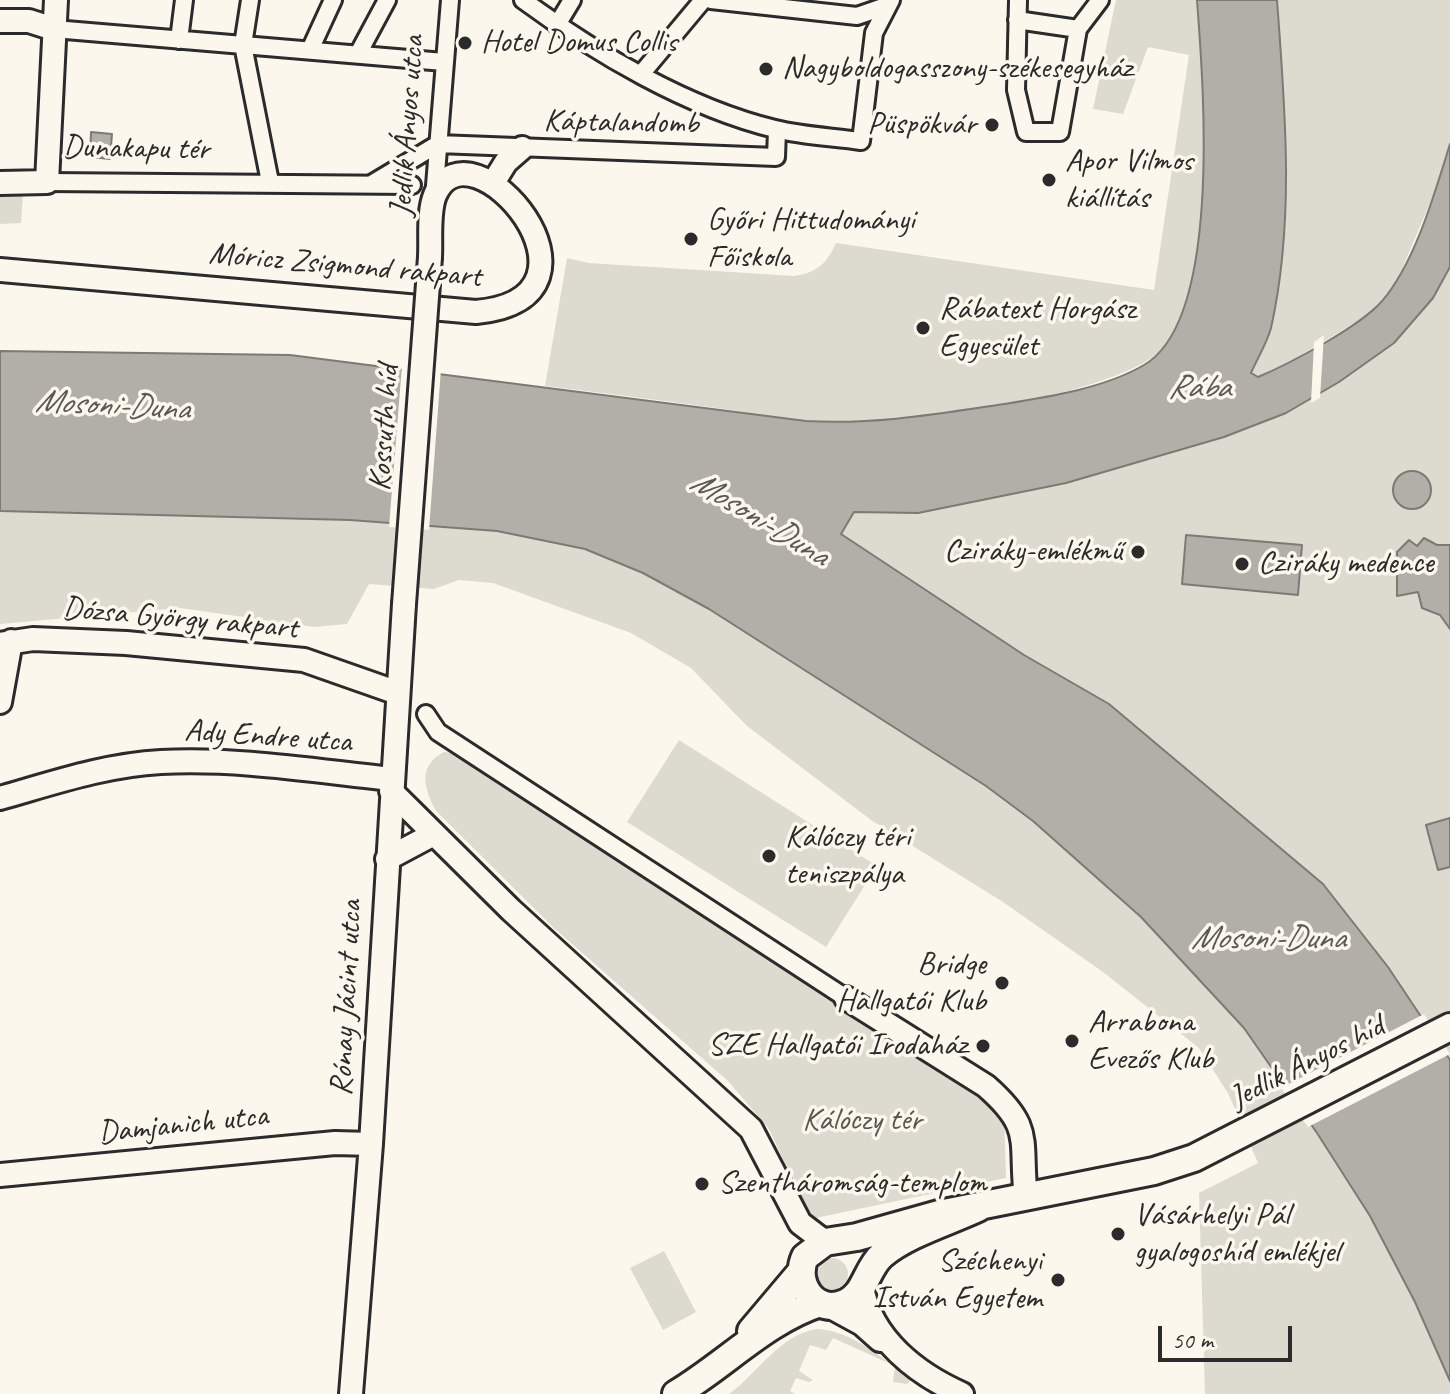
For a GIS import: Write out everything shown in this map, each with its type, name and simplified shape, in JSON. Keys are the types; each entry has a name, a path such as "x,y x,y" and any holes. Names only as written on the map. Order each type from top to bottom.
{"street":[{"name":"Dunakapu tér","path":"56,0 47,182 412,185"},
{"path":"179,40 184,0"},
{"path":"250,0 243,45 270,182"},
{"path":"310,50 333,0"},
{"path":"358,54 387,0"},
{"name":"Jedlik Ányos utca","path":"430,257 450,0"},
{"name":"Káptalandomb","path":"523,0 557,25 719,112 777,130 861,141 874,33 889,3"},
{"path":"557,25 572,0"},
{"name":"Káptalandomb","path":"642,73 703,0"},
{"path":"711,0 857,16 889,3"},
{"path":"1018,0 1016,90 1026,132 1060,132 1078,29 1100,0"},
{"path":"1017,20 1078,29"},
{"path":"0,21 29,21 54,29 444,62"},
{"name":"Káptalandomb","path":"438,144 776,157 777,130"},
{"path":"372,184 438,144 449,158"},
{"path":"433,199 442,185 454,176 468,174 493,183 506,162 522,148"},
{"path":"0,183 47,182"},
{"name":"Móricz Zsigmond rakpart","path":"0,270 404,307 492,310 524,295 536,277 539,260 534,236 520,207 493,183"},
{"name":"Kossuth híd","path":"404,604 430,257"},
{"name":"Rónay Jácint utca","path":"351,1394 371,1144 404,604"},
{"name":"Dózsa György rakpart","path":"5,642 33,639 126,643 304,660 398,693"},
{"path":"0,702 5,642"},
{"path":"426,714 438,732 986,1086 1017,1117 1023,1135 1026,1198 939,1214 831,1242 810,1251 800,1273 725,1360"},
{"name":"Ady Endre utca","path":"0,798 83,773 158,762 229,761 392,785"},
{"path":"392,785 432,835 751,1129 800,1223 831,1242 854,1250 865,1267 864,1282 880,1330 903,1357"},
{"path":"387,859 432,835"},
{"name":"Jedlik Ányos híd","path":"1026,1198 1154,1171 1194,1158 1450,1027"},
{"name":"Damjanich utca","path":"0,1175 335,1143 371,1144"},
{"path":"676,1394 789,1316 824,1305 849,1302 887,1252 978,1208"},
{"path":"800,1273 805,1291 824,1305 862,1324 925,1375 962,1394"}],"green space":[{"path":"1116,0 1197,0 1204,129 1201,224 1183,310 1166,344 1146,361 1072,390 1024,401 930,417 862,424 793,420 545,386 567,258 589,263 794,276 809,273 820,266 836,243 1154,290 1189,55 1148,47 1123,114 1093,109"},
{"path":"1277,0 1450,0 1450,144 1435,191 1397,281 1369,314 1283,366 1258,377 1251,373 1271,328 1283,247 1286,164"},
{"path":"0,194 23,194 21,223 0,224"},
{"path":"1450,267 1450,1060 1388,967 1323,884 1109,704 1024,655 841,535 854,512 918,513 1394,343 1433,298"},
{"path":"0,511 350,520 497,531 585,549 643,573 709,609 986,786 1033,821 1141,917 1244,1028 1317,1133 1370,1216 1415,1302 1450,1381 1450,1394 1205,1394 1199,1193 1258,1163 1228,1093 1199,1048 1103,972 1003,902 871,820 747,726 691,668 631,633 493,583 459,580 434,589 369,584 347,624 314,627 180,608 0,624"},
{"path":"679,740 877,866 826,947 627,822"},
{"name":"Kálóczy tér","path":"444,752 460,754 1004,1115 1006,1178 811,1219 769,1129 728,1081 555,929 436,811 425,778 430,764"},
{"path":"664,1251 696,1312 663,1330 630,1268"},
{"path":"832,1258 843,1263 848,1274 843,1285 832,1290 821,1285 816,1274 821,1263"},
{"path":"818,1329 844,1335 891,1364 833,1338 826,1350 810,1345 799,1371 813,1380 809,1382 796,1378 790,1391 795,1394 729,1394 780,1346 804,1332"},
{"path":"895,1367 911,1380 907,1384 893,1382"}],"water":[{"path":"1197,0 1277,0 1283,82 1286,206 1271,328 1251,373 1258,377 1305,354 1358,322 1382,301 1414,247 1450,144 1450,267 1433,298 1394,343 1339,382 1286,413 1224,437 1066,483 918,513 854,512 841,534 1024,655 1109,704 1323,884 1388,967 1450,1060 1450,1381 1415,1302 1370,1216 1317,1133 1244,1028 1141,917 1033,821 986,786 709,609 643,573 585,549 497,531 350,520 0,511 0,351 290,355 831,422 905,418 1021,401 1076,390 1129,373 1144,365 1169,339 1186,300 1197,251 1204,139"},
{"path":"91,132 112,134 110,159 90,157"},
{"path":"1412,471 1426,476 1431,490 1426,504 1412,509 1398,504 1393,490 1398,476"},
{"name":"Cziráky medence","path":"1186,535 1302,545 1298,595 1182,584"},
{"path":"1424,538 1437,545 1450,545 1450,629 1440,615 1422,608 1418,592 1397,596 1397,552 1409,540 1417,546"},
{"path":"1450,818 1450,867 1438,870 1426,825"}],"pier":[{"path":"1324,335 1320,398 1311,403 1314,342"},
{"path":"402,365 441,369 429,530 389,527"},
{"path":"1424,1014 1450,1054 1308,1127 1281,1088"}],"place":[{"name":"Hotel Domus Collis","path":"465,43"},
{"name":"Nagyboldogasszony-székesegyház","path":"766,69"},
{"name":"Püspökvár","path":"992,125"},
{"name":"Apor Vilmos kiállítás","path":"1049,180"},
{"name":"Győri Hittudományi Főiskola","path":"691,239"},
{"name":"Rábatext Horgász Egyesület","path":"923,328"},
{"name":"Cziráky-emlékmű","path":"1138,552"},
{"name":"Cziráky medence","path":"1242,564"},
{"name":"Kálóczy téri teniszpálya","path":"769,856"},
{"name":"Bridge Hallgatói Klub","path":"1002,983"},
{"name":"Arrabona Evezős Klub","path":"1072,1041"},
{"name":"SZE Hallgatói Irodaház","path":"983,1046"},
{"name":"Szentháromság-templom","path":"702,1184"},
{"name":"Vásárhelyi Pál gyalogoshíd emlékjel","path":"1118,1234"},
{"name":"Széchenyi István Egyetem","path":"1058,1280"}],"water label":[{"name":"Rába","path":"1199,388"},
{"name":"Mosoni-Duna","path":"112,406"},
{"name":"Mosoni-Duna","path":"759,519"},
{"name":"Mosoni-Duna","path":"1268,939"}]}
